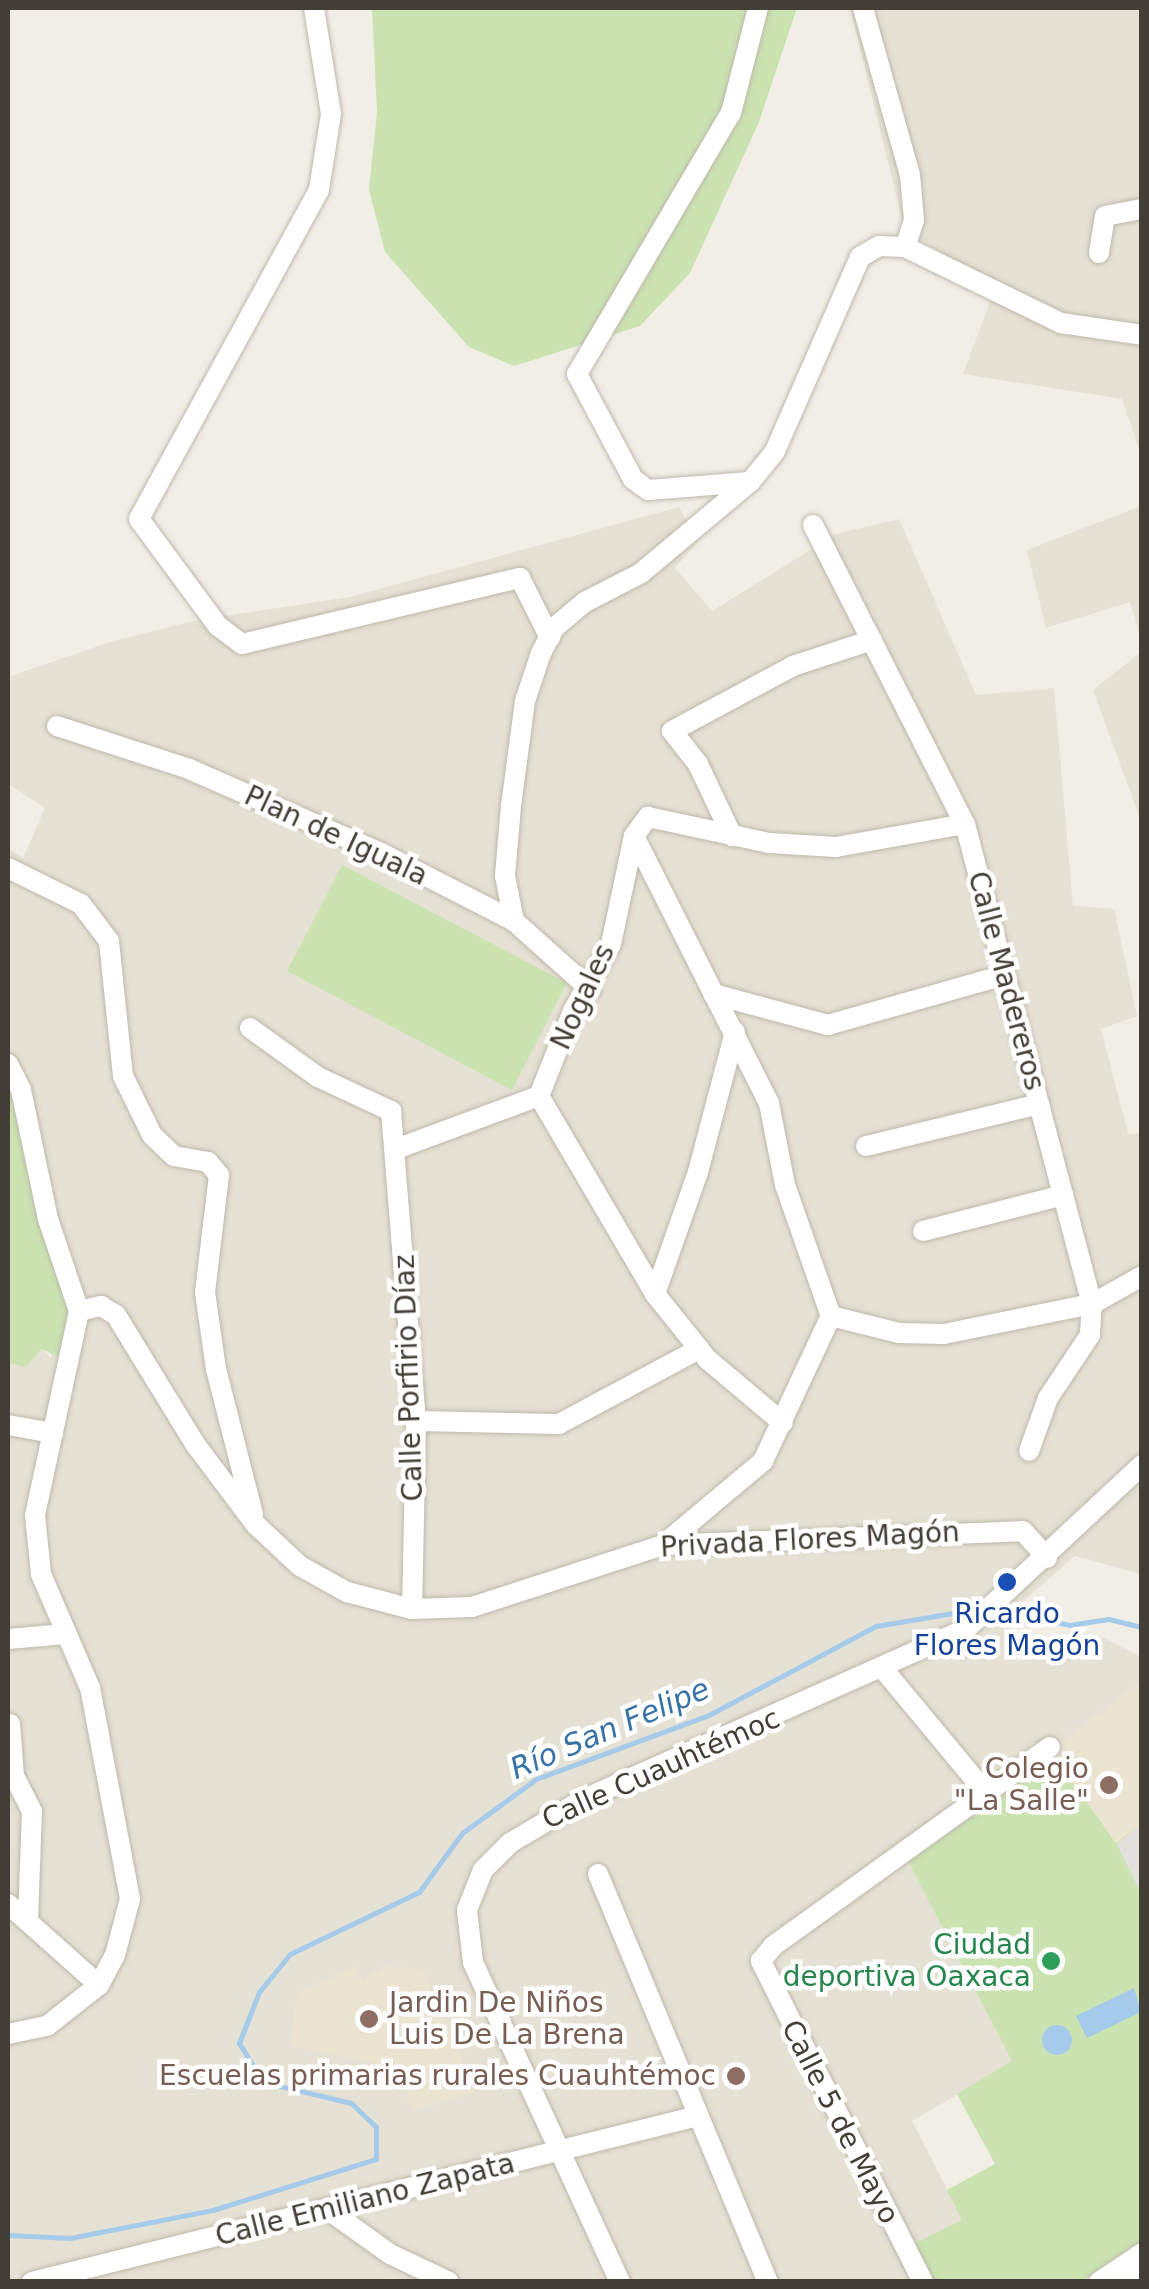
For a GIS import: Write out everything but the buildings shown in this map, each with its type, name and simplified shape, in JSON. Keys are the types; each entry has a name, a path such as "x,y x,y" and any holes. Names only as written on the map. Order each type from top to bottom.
{"street":[{"path":"314,8 331,114 318,190 140,519 218,626 242,644 520,578 550,638"},
{"path":"751,482 648,490 633,479 577,374 730,113 758,8"},
{"path":"863,8 910,175 914,220 905,248"},
{"path":"1099,252 1105,216 1142,210"},
{"path":"514,921 506,876 520,726 550,638 585,602 640,573 751,482 775,451 860,257 879,246 905,248 1061,323 1142,335"},
{"name":"Calle Madereros","path":"813,525 965,824 1092,1304 1090,1336 1048,1398 1029,1450"},
{"path":"732,836 698,764 672,731 793,666 872,640"},
{"name":"Plan de Iguala","path":"57,726 222,782 514,921 590,990"},
{"path":"663,1545 763,1461 830,1316 785,1186 768,1103 634,836 648,818 732,836 836,847 965,824"},
{"name":"Nogales","path":"539,1096 574,1010 590,990 610,944 634,836"},
{"path":"8,868 81,904 109,941 123,1076 152,1135 174,1156 208,1162 220,1175 205,1292 216,1370 256,1525"},
{"path":"713,994 828,1025 1005,976"},
{"path":"250,1028 318,1077 391,1111 399,1148 539,1096 655,1294 698,1349 783,1424"},
{"path":"655,1294 698,1172 735,1032"},
{"path":"8,1064 21,1090 48,1219 79,1310 36,1516 40,1574 90,1688 130,1900 115,1955 99,1985 47,2026 8,2034"},
{"path":"866,1146 1039,1104"},
{"name":"Calle Porfirio Díaz","path":"399,1148 416,1420 412,1609"},
{"path":"924,1230 1063,1195"},
{"path":"830,1316 899,1332 944,1334 1092,1304 1142,1276"},
{"name":"Privada Flores Magón","path":"79,1310 101,1306 116,1314 185,1428 256,1525 300,1566 348,1592 412,1609 472,1607 663,1545 1023,1532 1047,1558"},
{"path":"416,1420 559,1424 698,1349"},
{"path":"8,1424 54,1433"},
{"name":"Calle Cuauhtémoc","path":"620,2282 468,1946 466,1910 484,1870 510,1842 584,1799 884,1670 982,1618 1142,1465"},
{"path":"8,1639 65,1634"},
{"path":"884,1670 986,1793"},
{"path":"10,1724 14,1776 32,1811 28,1922"},
{"name":"Calle 5 de Mayo","path":"923,2282 762,1962 773,1946 1050,1746"},
{"path":"598,1874 768,2282"},
{"path":"8,1904 99,1985"},
{"name":"Calle Emiliano Zapata","path":"32,2282 330,2211 698,2116"},
{"path":"330,2211 390,2254 449,2282"},
{"path":"1099,2282 1142,2254"},
{"path":"1129,2282 1142,2274"}],"shaded area":[{"path":"850,8 1141,8 1141,455 1122,399 963,374 996,285 905,231"},
{"path":"1141,506 1141,639 1130,602 1046,628 1027,550"},
{"path":"679,507 698,541 675,568 712,611 836,534 899,519 976,695 1054,688 1073,906 1114,909 1137,1016 1101,1029 1128,1134 1141,1133 1141,1574 1075,1556 1004,1618 1032,1657 1073,1631 1104,1638 1141,1657 1141,1682 1051,1751 1055,1758 908,1861 1013,2062 912,2121 963,2220 932,2281 8,2281 8,1363 26,1367 42,1349 51,1358 55,1222 47,1156 8,1087 8,848 23,858 45,808 8,784 8,677 110,642 197,620 350,597"},
{"path":"1141,652 1141,821 1093,690"},
{"name":"Colegio \"La Salle\"","path":"1141,1682 1141,1825 1117,1844 1050,1752"},
{"path":"1141,1825 1141,1894 1117,1844"},
{"name":"Jardin De Niños Luis De La Brena","path":"356,1966 363,1981 385,1966 423,1969 475,2091 414,2111 391,2067 290,2045 297,1993"}],"green space":[{"path":"372,8 797,8 759,122 690,273 640,326 514,366 469,347 385,252 369,190 377,112"},
{"path":"342,865 567,983 512,1090 287,971"},
{"path":"8,1087 47,1156 70,1327 62,1359 42,1349 26,1367 8,1363"},
{"name":"Ciudad deportiva Oaxaca","path":"1055,1758 1116,1843 1141,1825 1141,2242 1082,2281 932,2281 913,2244 962,2220 947,2190 995,2164 957,2094 1012,2061 908,1861"}],"water":[{"path":"1134,1988 1141,2012 1087,2038 1076,2016"},
{"path":"1057,2025 1071,2034 1072,2040 1063,2054 1057,2055 1043,2046 1042,2040 1051,2026"}],"waterway":[{"name":"Río San Felipe","path":"8,2235 70,2238 213,2210 376,2159 376,2127 351,2103 263,2082 239,2043 259,1992 290,1954 419,1892 462,1833 536,1779 709,1715 876,1626 977,1609"},
{"name":"Río San Felipe","path":"998,1610 1069,1625 1109,1619 1142,1627"}],"place":[{"name":"Ricardo Flores Magón","path":"1007,1582"},
{"name":"Colegio \"La Salle\"","path":"1109,1785"},
{"name":"Ciudad deportiva Oaxaca","path":"1051,1961"},
{"name":"Jardin De Niños Luis De La Brena","path":"369,2019"},
{"name":"Escuelas primarias rurales Cuauhtémoc","path":"736,2076"}]}
